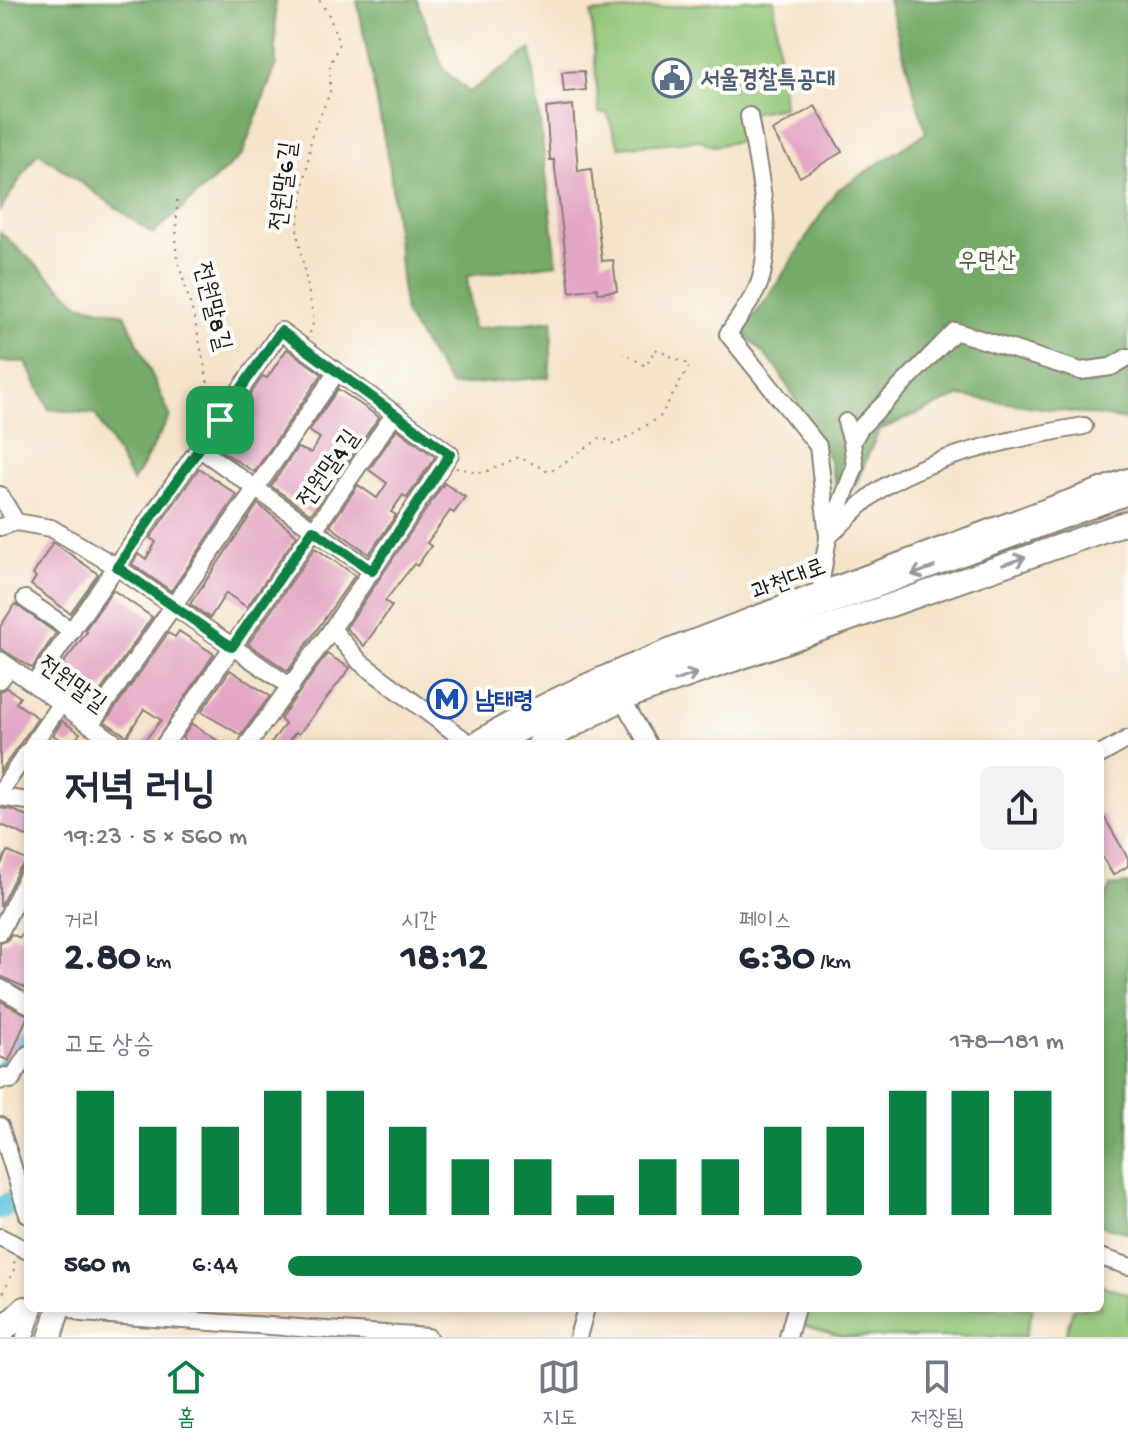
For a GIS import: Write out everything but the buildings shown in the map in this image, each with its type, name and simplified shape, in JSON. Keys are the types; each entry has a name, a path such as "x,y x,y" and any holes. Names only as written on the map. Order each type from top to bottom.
{"highway":[{"path":"0,1333 24,1310"}],"main road":[{"name":"과천대로","path":"546,740 622,699 1128,480"},
{"path":"829,607 1128,522"},
{"name":"과천대로","path":"480,740 579,687 829,607"},
{"path":"16,1337 26,1312"},
{"path":"50,1337 58,1312"}],"street":[{"path":"749,116 763,200 765,254 757,289 728,334 818,446 828,537"},
{"name":"전원말8길","path":"34,684 281,331 306,348"},
{"path":"852,442 860,428 955,331 1081,371 1111,367 1128,357"},
{"path":"251,740 332,629 450,454 306,348"},
{"path":"90,725 337,372"},
{"name":"전원말4길","path":"168,740 395,413"},
{"path":"829,607 821,581 828,537 855,467 846,422"},
{"path":"828,537 874,493 920,469 1023,437 1084,426"},
{"path":"200,449 254,488"},
{"name":"전원말4길","path":"254,488 313,530"},
{"path":"0,495 8,524 51,528 117,567 291,687"},
{"path":"508,740 600,691 1128,496"},
{"path":"313,530 372,571"},
{"path":"25,599 72,631"},
{"name":"과천대로","path":"332,629 360,662 467,740"},
{"name":"전원말길","path":"3,669 34,684 111,740"},
{"path":"622,699 646,740"},
{"path":"36,740 61,703"},
{"path":"1104,753 1128,739"},
{"path":"24,757 0,794 24,800"},
{"path":"0,932 24,883"},
{"path":"0,988 24,1002"},
{"path":"2,1077 11,1080 24,1060"},
{"path":"0,1126 24,1202"},
{"path":"0,1237 21,1253"},
{"path":"1104,1258 1128,1266"},
{"path":"25,1337 28,1312"},
{"path":"79,1312 428,1337"},
{"path":"578,1337 585,1312"},
{"path":"788,1337 795,1312"}],"path":[{"name":"전원말6길","path":"306,348 314,320 297,232 312,134 330,93 330,66 339,43 329,15 319,0"},
{"name":"전원말8길","path":"177,200 176,254 204,363 210,411 220,420"},
{"path":"443,466 483,473 519,457 550,472 602,437 614,445 660,417 690,365 655,349 646,366 623,353"},
{"path":"0,1300 21,1253"}],"green space":[{"path":"0,0 275,0 276,65 242,155 153,234 38,152 0,210"},
{"path":"357,0 417,0 444,70 469,92 531,49 557,264 467,276 473,329 553,320 549,377 451,386 405,315 390,169"},
{"path":"774,0 784,107 742,114 748,140 713,146 700,140 619,147 607,113 599,113 591,13"},
{"name":"우면산","path":"888,0 1128,0 1128,420 959,396 879,430 855,486 837,491 829,458 777,368 742,331 769,296 836,191 926,133"},
{"path":"0,232 79,304 125,314 170,416 133,482 95,414 49,409 26,362 0,362"},
{"path":"1128,884 1128,1233 1104,1226 1104,903 1110,886"},
{"path":"1104,1286 1128,1294 1128,1337 1065,1337 1072,1312 1104,1312"},
{"path":"802,1312 1032,1312 1025,1337 843,1337 799,1324"}],"waterway":[{"path":"5,1071 24,1049"},
{"path":"0,1209 11,1202"}],"place":[{"name":"서울경찰특공대","path":"672,78"},
{"name":"남태령","path":"447,699"}],"route":[{"path":"281,331 450,454 372,571 313,530 232,647 117,567 220,420 281,331"}]}
